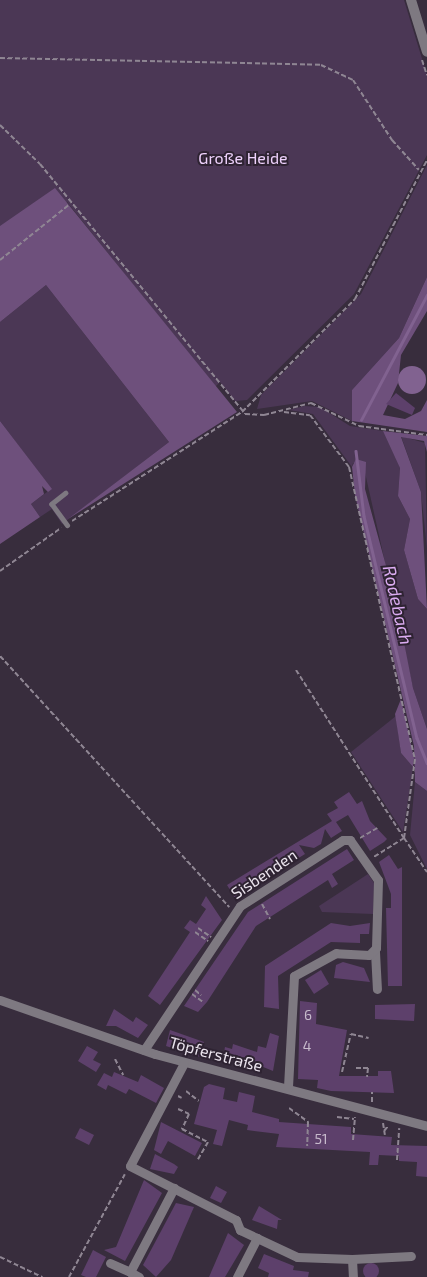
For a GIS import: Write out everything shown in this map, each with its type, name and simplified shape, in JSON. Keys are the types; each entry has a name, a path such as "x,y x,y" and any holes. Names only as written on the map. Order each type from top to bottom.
{"street":[{"path":"411,0 427,52"},
{"name":"Sisbenden","path":"144,1050 183,988 217,944 235,911 343,840 353,842"},
{"path":"353,842 367,860 378,880 375,952 376,989"},
{"path":"288,1088 294,976 336,953 375,952"},
{"name":"Töpferstraße","path":"0,1000 184,1063 372,1108 427,1126"},
{"path":"184,1063 130,1166 236,1220 240,1230 297,1257 352,1259 411,1256"},
{"path":"130,1272 174,1188"},
{"path":"237,1277 257,1238"},
{"path":"352,1259 353,1277"},
{"path":"110,1263 139,1277"}],"lane":[{"path":"66,493 52,504 66,525"}],"path":[{"path":"0,58 322,65 353,80 401,153 420,170"},
{"path":"0,125 40,164 70,204 242,412"},
{"path":"0,571 4,566 66,525 242,412 355,299 420,170 427,160"},
{"path":"0,260 70,204"},
{"path":"283,412 311,403 354,424 427,434"},
{"path":"242,412 283,412 310,415 350,467 415,759 404,838"},
{"path":"0,565 4,566"},
{"path":"0,656 235,911"},
{"path":"296,670 427,872"},
{"path":"353,842 377,828"},
{"path":"367,860 404,838"},
{"path":"257,895 270,919"},
{"path":"198,928 217,944"},
{"path":"195,932 217,944"},
{"path":"183,988 203,1002"},
{"path":"342,1072 351,1034 369,1038"},
{"path":"115,1059 124,1075"},
{"path":"356,1068 368,1068 368,1077"},
{"path":"186,1091 199,1101"},
{"path":"372,1092 372,1108"},
{"path":"353,1140 356,1105"},
{"path":"289,1108 308,1122 307,1146"},
{"path":"178,1109 189,1114 182,1129 208,1142 198,1159"},
{"path":"397,1160 399,1116"},
{"path":"336,1117 355,1119"},
{"path":"379,1121 385,1135"},
{"path":"384,1131 388,1126"},
{"path":"69,1277 130,1166"},
{"path":"0,1257 42,1277"}],"green space":[{"name":"Große Heide","path":"0,0 404,0 427,75 427,155 354,294 247,400 235,401 220,382 215,387 67,202 0,256"},
{"path":"427,165 427,277 399,338 352,390 352,421 312,401 257,409 261,395 361,294"},
{"path":"46,285 169,442 62,524 52,509 40,517 31,504 51,489 0,421 0,322"},
{"path":"304,406 320,407 350,426 383,431 393,446 400,468 398,496 410,519 404,550 418,599 427,609 427,729 413,688 364,468 353,463 352,467 313,414 289,410"},
{"path":"401,436 425,443 427,549 421,492"},
{"path":"396,716 401,753 413,767 403,832 351,752"},
{"path":"415,782 427,791 427,869 410,835"},
{"path":"368,874 374,883 373,914 322,912 319,906"}],"shaded area":[{"path":"55,188 237,412 68,519 169,442 46,285 0,322 0,226"},
{"path":"427,277 427,311 401,355 398,383 383,415 405,419 421,411 427,400 427,432 352,421 352,390 399,338"},
{"path":"412,366 422,370 426,380 422,390 412,394 402,390 398,380 402,370"},
{"path":"0,421 52,489 48,492 42,486 44,494 31,504 40,517 0,544"},
{"path":"383,431 427,436 427,452 424,441 401,437 421,492 427,609 418,599 404,550 410,519 398,496 400,468"},
{"path":"356,459 366,462 365,489 396,602 413,688 427,729 427,791 415,782 414,746 355,495 352,467"},
{"path":"401,699 414,758 413,767 401,753 395,714"}],"building":[{"path":"396,393 415,408 412,415 386,404"},
{"path":"349,792 357,804 362,801 370,821 387,839 384,842 370,851 348,815 336,822 342,831 331,838 325,829 321,844 314,848 299,845 305,854 235,898 227,885 332,821 327,814 338,808 334,802"},
{"path":"347,849 354,860 332,874 338,884 332,888 328,880 256,926 207,1002 198,1012 184,1006 248,912"},
{"path":"389,855 398,869 402,867 402,986 388,986 386,908 391,908 391,894 379,862"},
{"path":"206,896 222,920 160,1005 148,996 190,932 184,928 190,920 196,924 206,909 201,905"},
{"path":"331,923 350,926 370,923 369,934 360,934 360,943 331,942 278,976 279,1009 264,1007 265,966"},
{"path":"343,962 364,968 370,982 334,978 336,965"},
{"path":"321,970 329,984 314,994 305,980"},
{"path":"300,1001 317,1003 316,1024 347,1030 339,1076 378,1076 378,1071 391,1071 394,1093 331,1091 317,1088 318,1080 298,1079"},
{"path":"415,1004 414,1021 375,1019 375,1005"},
{"path":"114,1009 133,1022 136,1017 148,1025 138,1038 116,1026 106,1026"},
{"path":"170,1030 204,1042 200,1057 166,1046"},
{"path":"270,1033 279,1036 273,1071 241,1058 240,1062 223,1057 225,1047 232,1049 233,1044 257,1052 258,1046 266,1048"},
{"path":"87,1046 98,1052 93,1060 101,1064 96,1072 78,1061"},
{"path":"114,1072 138,1082 141,1075 164,1088 156,1103 129,1089 126,1094 108,1085 106,1090 97,1085 104,1073 112,1077"},
{"path":"209,1084 225,1088 223,1099 237,1102 239,1092 255,1096 252,1112 279,1119 279,1122 351,1127 351,1134 392,1137 391,1145 427,1146 427,1177 416,1176 417,1162 399,1161 399,1156 379,1155 378,1165 369,1165 370,1152 276,1147 279,1134 247,1130 248,1125 229,1120 222,1146 213,1144 217,1130 194,1124 204,1087"},
{"path":"161,1122 202,1143 195,1156 168,1141 161,1154 154,1150"},
{"path":"80,1128 94,1135 89,1145 75,1138"},
{"path":"155,1154 178,1167 174,1174 150,1169"},
{"path":"144,1180 162,1193 125,1261 104,1250 116,1247"},
{"path":"216,1186 227,1192 221,1203 210,1198"},
{"path":"176,1203 194,1207 171,1260 156,1277 143,1265"},
{"path":"259,1206 282,1220 278,1220 277,1229 252,1220"},
{"path":"228,1233 244,1245 225,1277 209,1277"},
{"path":"93,1250 106,1257 96,1277 86,1277 81,1275"},
{"path":"264,1254 294,1266 293,1270 309,1272 308,1277 268,1277 269,1273 258,1268"},
{"path":"371,1263 379,1271 371,1279 363,1271"}],"waterway":[{"name":"Rodebach","path":"361,420 427,295"},
{"name":"Rodebach","path":"356,451 364,516 417,738 427,763"}]}
